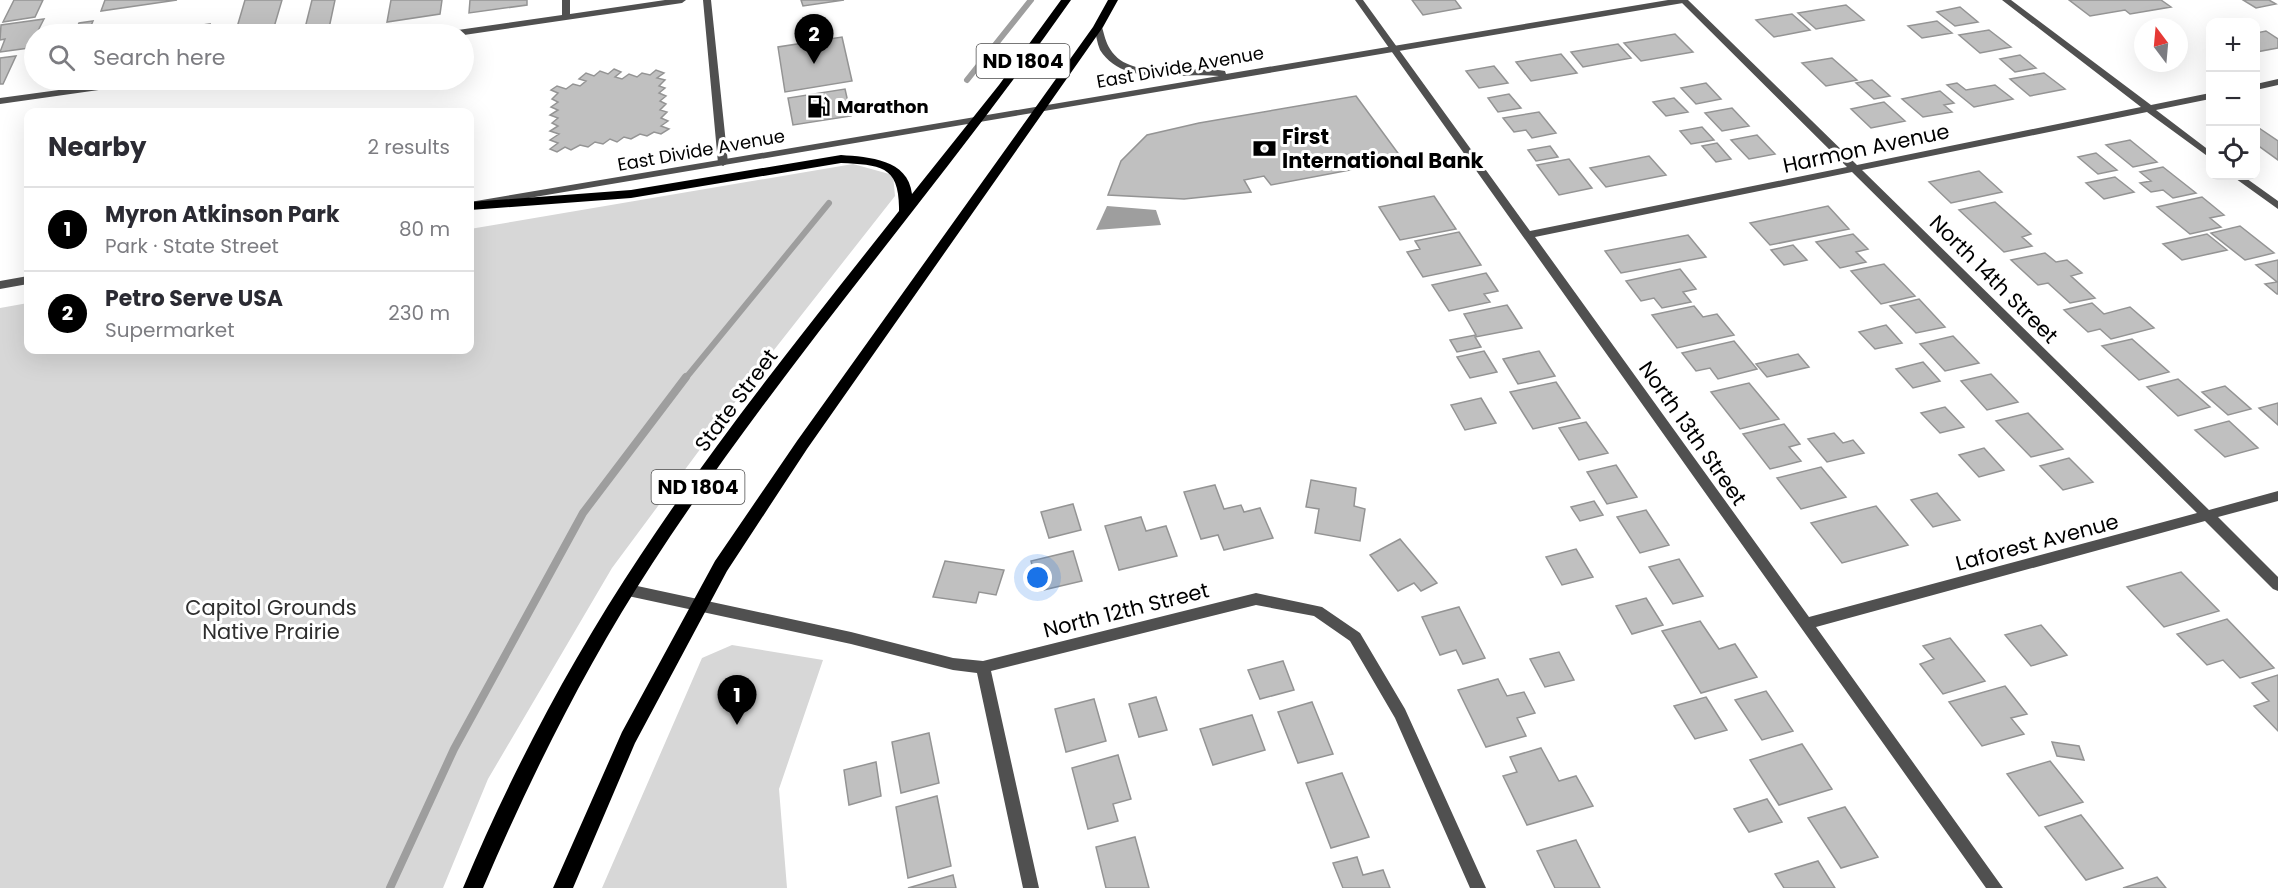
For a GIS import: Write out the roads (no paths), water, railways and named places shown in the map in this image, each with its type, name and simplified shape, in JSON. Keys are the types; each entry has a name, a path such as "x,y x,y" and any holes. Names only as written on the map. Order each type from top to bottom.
{"main road":[{"name":"State Street","path":"473,888 497,833 555,715 628,590 674,519 976,119 1003,87 1066,0"},
{"name":"ND 1804","path":"563,888 628,738 698,606 739,537 1042,108 1098,27 1113,0"},
{"path":"474,206 631,194 841,159 868,161 895,172 903,181 905,213"}],"street":[{"path":"566,0 566,17"},
{"path":"474,31 682,0"},
{"path":"707,0 723,163"},
{"name":"North 13th Street","path":"1359,0 1995,888"},
{"name":"East Divide Avenue","path":"474,205 1683,0"},
{"name":"North 14th Street","path":"1683,0 2278,585"},
{"path":"2006,0 2206,151"},
{"path":"1098,27 1104,52 1118,65 1143,71 1207,71 1232,75"},
{"path":"2260,86 2278,82"},
{"path":"0,101 78,90"},
{"name":"Harmon Avenue","path":"1528,235 2206,97"},
{"path":"2242,180 2278,206"},
{"path":"0,285 24,281"},
{"name":"Laforest Avenue","path":"1806,624 2278,496"},
{"name":"North 12th Street","path":"628,590 851,638 952,664 983,667 1256,598 1317,611 1355,637 1400,714 1478,888"},
{"path":"983,667 1031,888"}],"waterway":[{"path":"967,80 1031,0"},
{"path":"685,379 829,203"},
{"path":"390,888 454,749 583,513 686,377"}],"place":[{"name":"Petro Serve USA","path":"814,64"},
{"name":"Marathon","path":"819,106"},
{"name":"First International Bank","path":"1264,148"},
{"name":"Myron Atkinson Park","path":"737,725"}],"park label":[{"name":"Capitol Grounds Native Prairie","path":"271,619"}]}
